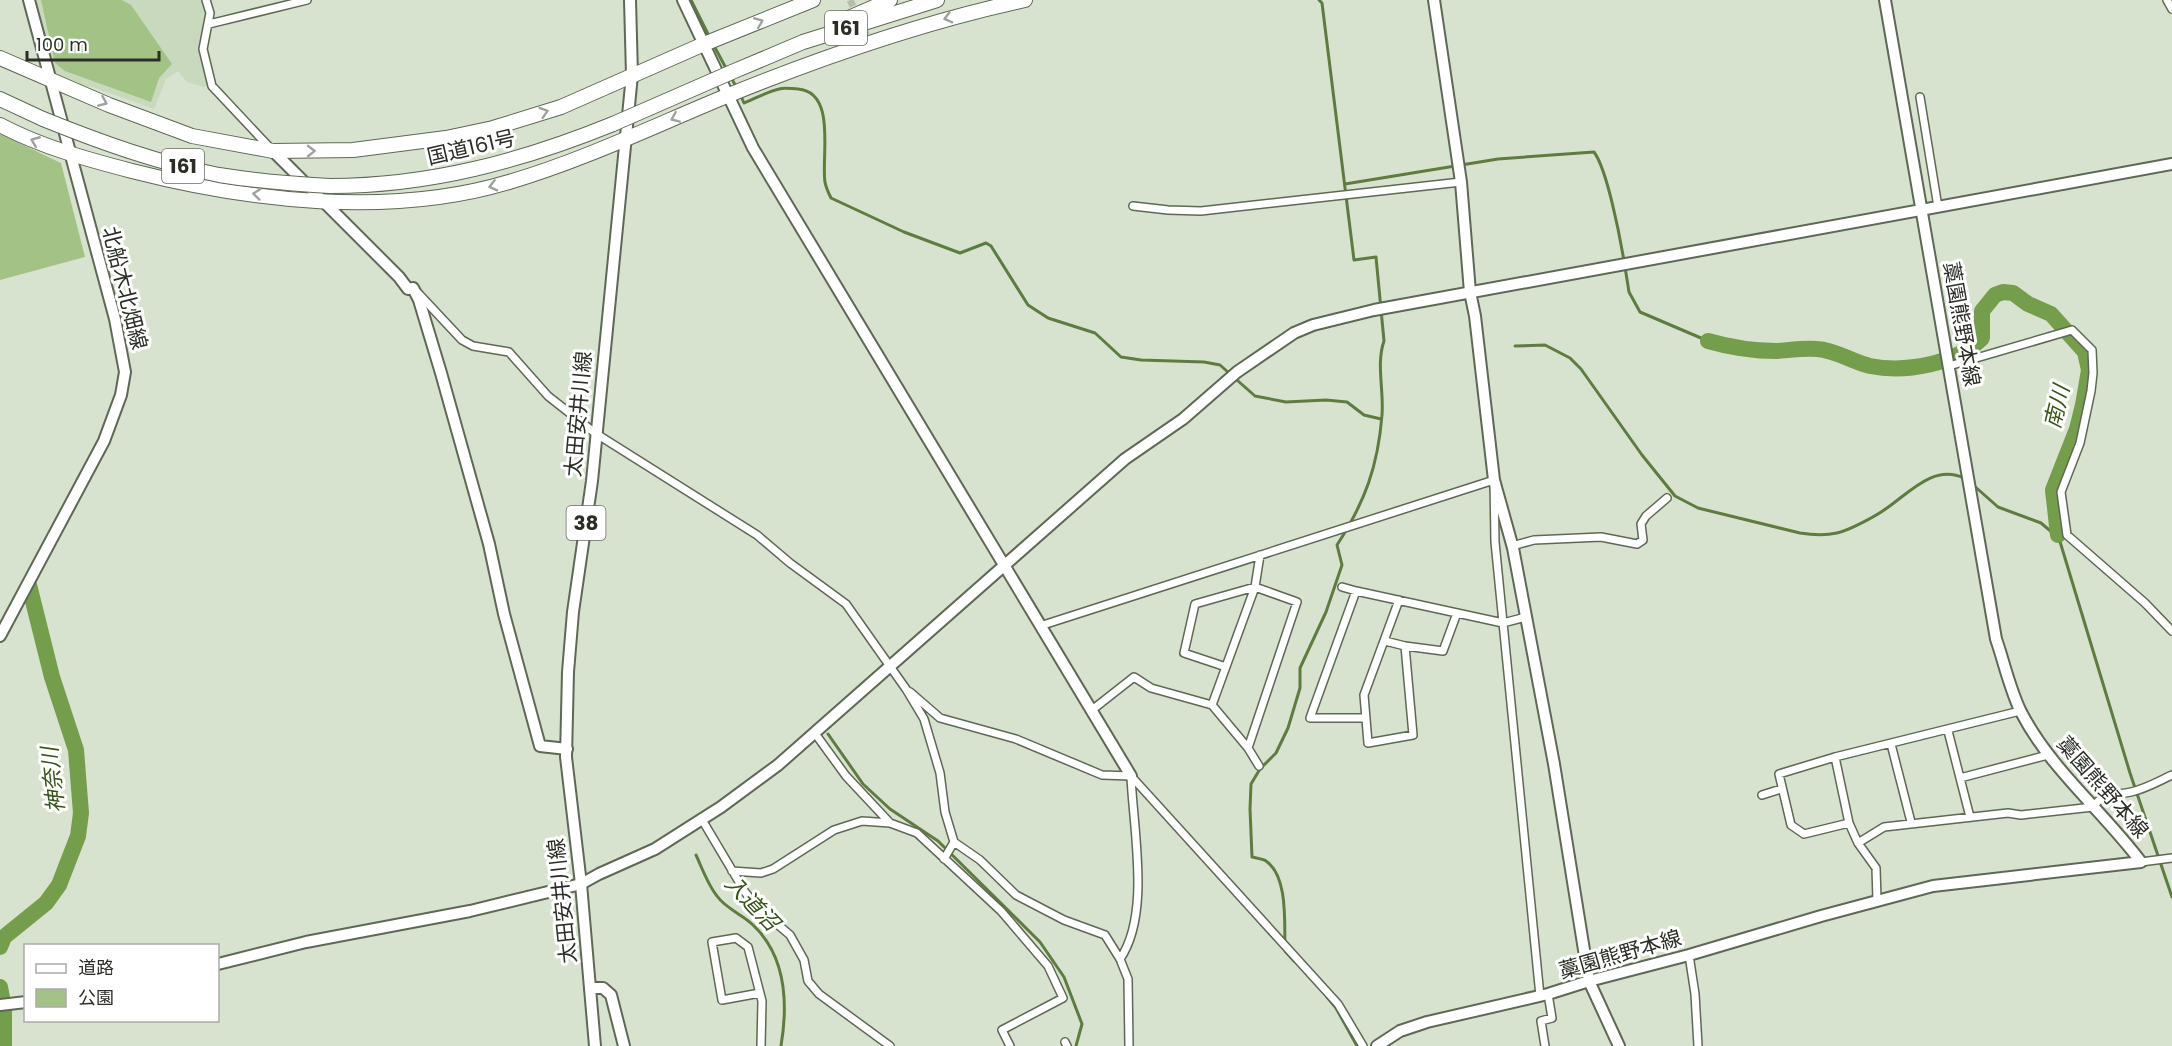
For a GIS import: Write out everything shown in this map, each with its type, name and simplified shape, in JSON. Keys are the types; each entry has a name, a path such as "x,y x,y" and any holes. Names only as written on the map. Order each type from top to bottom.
{"highway":[{"path":"0,58 110,105 192,136 273,151 353,150 446,138 493,128 561,107 704,44 813,0"},
{"path":"803,42 835,24 890,0"},
{"path":"0,125 70,155 176,182 238,192 323,201 417,199 478,190 539,172 729,95 909,29 976,10 1025,0"},
{"name":"国道161号","path":"0,99 99,142 185,167 249,179 330,186 376,185 453,175 533,153 613,124 803,42 936,1"}],"street":[{"name":"北船木北畑線","path":"0,636 104,441 121,396 125,372 115,319 29,0"},
{"path":"206,0 210,13 203,49 212,86 408,289 413,288 462,340 473,346 509,352 548,396 595,433 757,536 846,604 906,689 924,719 944,793 945,812 953,844 945,858"},
{"path":"209,24 307,0"},
{"name":"太田安井川線","path":"594,1046 567,749 568,672 573,612 592,481 632,75 630,0"},
{"path":"683,0 753,148 1131,776 1338,1004 1363,1046"},
{"path":"1434,0 1460,177 1470,292 1475,316 1494,480 1495,542 1503,623 1544,995 1552,1018 1541,1022 1545,1046"},
{"name":"藁園熊野本線","path":"1885,0 1996,639 2020,711 2048,755 2141,862"},
{"path":"2167,0 2172,9"},
{"path":"1920,97 1938,207"},
{"path":"219,964 306,942 470,911 580,884 655,849 721,807 778,765 1125,459 1183,419 1237,372 1294,333 1375,309 2172,164"},
{"path":"1132,206 1201,212 1341,196 1460,177"},
{"path":"413,288 419,300 483,522 504,614 540,746 567,749"},
{"path":"1948,360 2072,330 2091,350 2093,373 2091,391 2080,443 2061,492 2067,535 2145,603 2172,631"},
{"path":"1040,626 1494,480"},
{"path":"1494,480 1512,546 1556,775 1589,981 1619,1046"},
{"path":"1512,546 1534,540 1601,537 1637,544 1643,540 1641,524 1646,516 1667,498"},
{"path":"1212,705 1255,587 1260,555"},
{"path":"1226,667 1184,653 1195,604 1255,587 1297,602 1248,748"},
{"path":"1342,587 1503,623 1526,617"},
{"path":"1356,591 1310,718 1366,718"},
{"path":"1399,600 1364,694 1368,743 1413,735 1405,646"},
{"path":"1385,641 1443,651 1457,613"},
{"path":"1092,710 1134,677 1151,688 1212,705 1248,748 1259,766"},
{"path":"906,689 940,718 1016,739 1102,775 1131,776"},
{"path":"1849,823 1804,834 1791,825 1779,774 2020,711"},
{"path":"1948,731 1970,817"},
{"path":"814,732 846,776 890,823"},
{"path":"1891,744 1911,822"},
{"path":"1960,778 2048,755"},
{"path":"1835,758 1849,823 1858,843 1876,868 1877,900"},
{"path":"1858,843 1884,827 1911,822 2008,813 2021,815 2092,807 2099,798 2105,795 2131,792 2172,775"},
{"path":"1120,959 1126,951 1137,914 1138,887 1131,776"},
{"path":"1762,795 1781,789"},
{"path":"701,818 745,892 757,907 790,935 804,960 808,981 819,994 890,1046"},
{"path":"732,871 761,873 773,869 834,830 862,821 890,823 917,833 1000,911 1048,966 1064,998 1002,1030 1010,1046"},
{"path":"953,844 980,860 1016,895 1064,920 1105,935 1120,959 1128,979 1129,1046"},
{"path":"2141,862 2170,858"},
{"name":"藁園熊野本線","path":"1377,1046 1400,1030 1544,995 1877,900 1958,881 2141,862"},
{"path":"760,993 722,1000 712,942 736,938 747,946 760,993 762,1001 761,1046"},
{"path":"1689,955 1695,994 1698,1046"},
{"path":"590,988 603,988 611,995 624,1046"},
{"path":"0,1005 24,1002"}],"shaded area":[{"path":"34,0 200,0 206,9 206,22 201,43 209,84 204,87 187,82 178,71 166,79 154,109 90,86 83,89 57,78"}],"green space":[{"path":"41,0 122,0 131,5 172,64 159,78 151,102 65,71 55,63"},
{"path":"0,134 61,163 85,257 0,280"}],"waterway":[{"path":"691,0 710,38"},
{"path":"1294,961 1285,951 1284,903 1279,878 1266,861 1252,857 1251,784 1260,769 1276,753 1288,728 1300,688 1300,668 1326,612 1342,565 1337,545 1355,514 1373,467 1380,433 1382,406 1380,368 1384,341 1376,257 1354,260 1322,3 1319,0"},
{"path":"713,44 727,70"},
{"path":"730,76 737,88"},
{"path":"740,94 744,103 781,88 798,89 810,93 818,101 823,113 825,182 831,198 904,232 960,253 986,243 991,246 1028,305 1048,318 1095,333 1121,357 1220,365 1255,396 1286,402 1326,400 1347,402 1364,415 1381,419"},
{"path":"1345,184 1498,159 1594,152 1604,173 1624,261"},
{"path":"1625,267 1629,292 1640,312 1708,341"},
{"name":"南川","path":"1708,341 1759,350 1824,350 1870,366 1914,367 1945,360 1971,347 1982,338 1982,311 1995,295 2003,292 2013,293 2028,304 2051,314 2085,352 2089,370 2077,429 2053,490 2058,535"},
{"path":"1515,346 1545,345 1570,358 1581,369 1642,455 1675,496 1698,508 1800,533 1827,535 1870,519 1933,477 1953,475 1964,478"},
{"name":"南川","path":"1972,484 1998,507 2041,523 2058,535 2130,773 2172,897"},
{"name":"神奈川","path":"0,947 4,937 46,903 59,885 78,836 81,813 76,750 52,677 29,585"},
{"path":"828,734 863,784 890,809 938,841 1040,942 1064,977 1082,1024 1076,1046"},
{"name":"入道沼","path":"696,855 717,896 753,925 764,937 772,951 782,981 784,997 781,1046"},
{"name":"神奈川","path":"0,987 4,1008 4,1046"},
{"path":"1327,997 1336,1008 1357,1046"}],"tunnel":[{"path":"850,0 870,42"}]}
